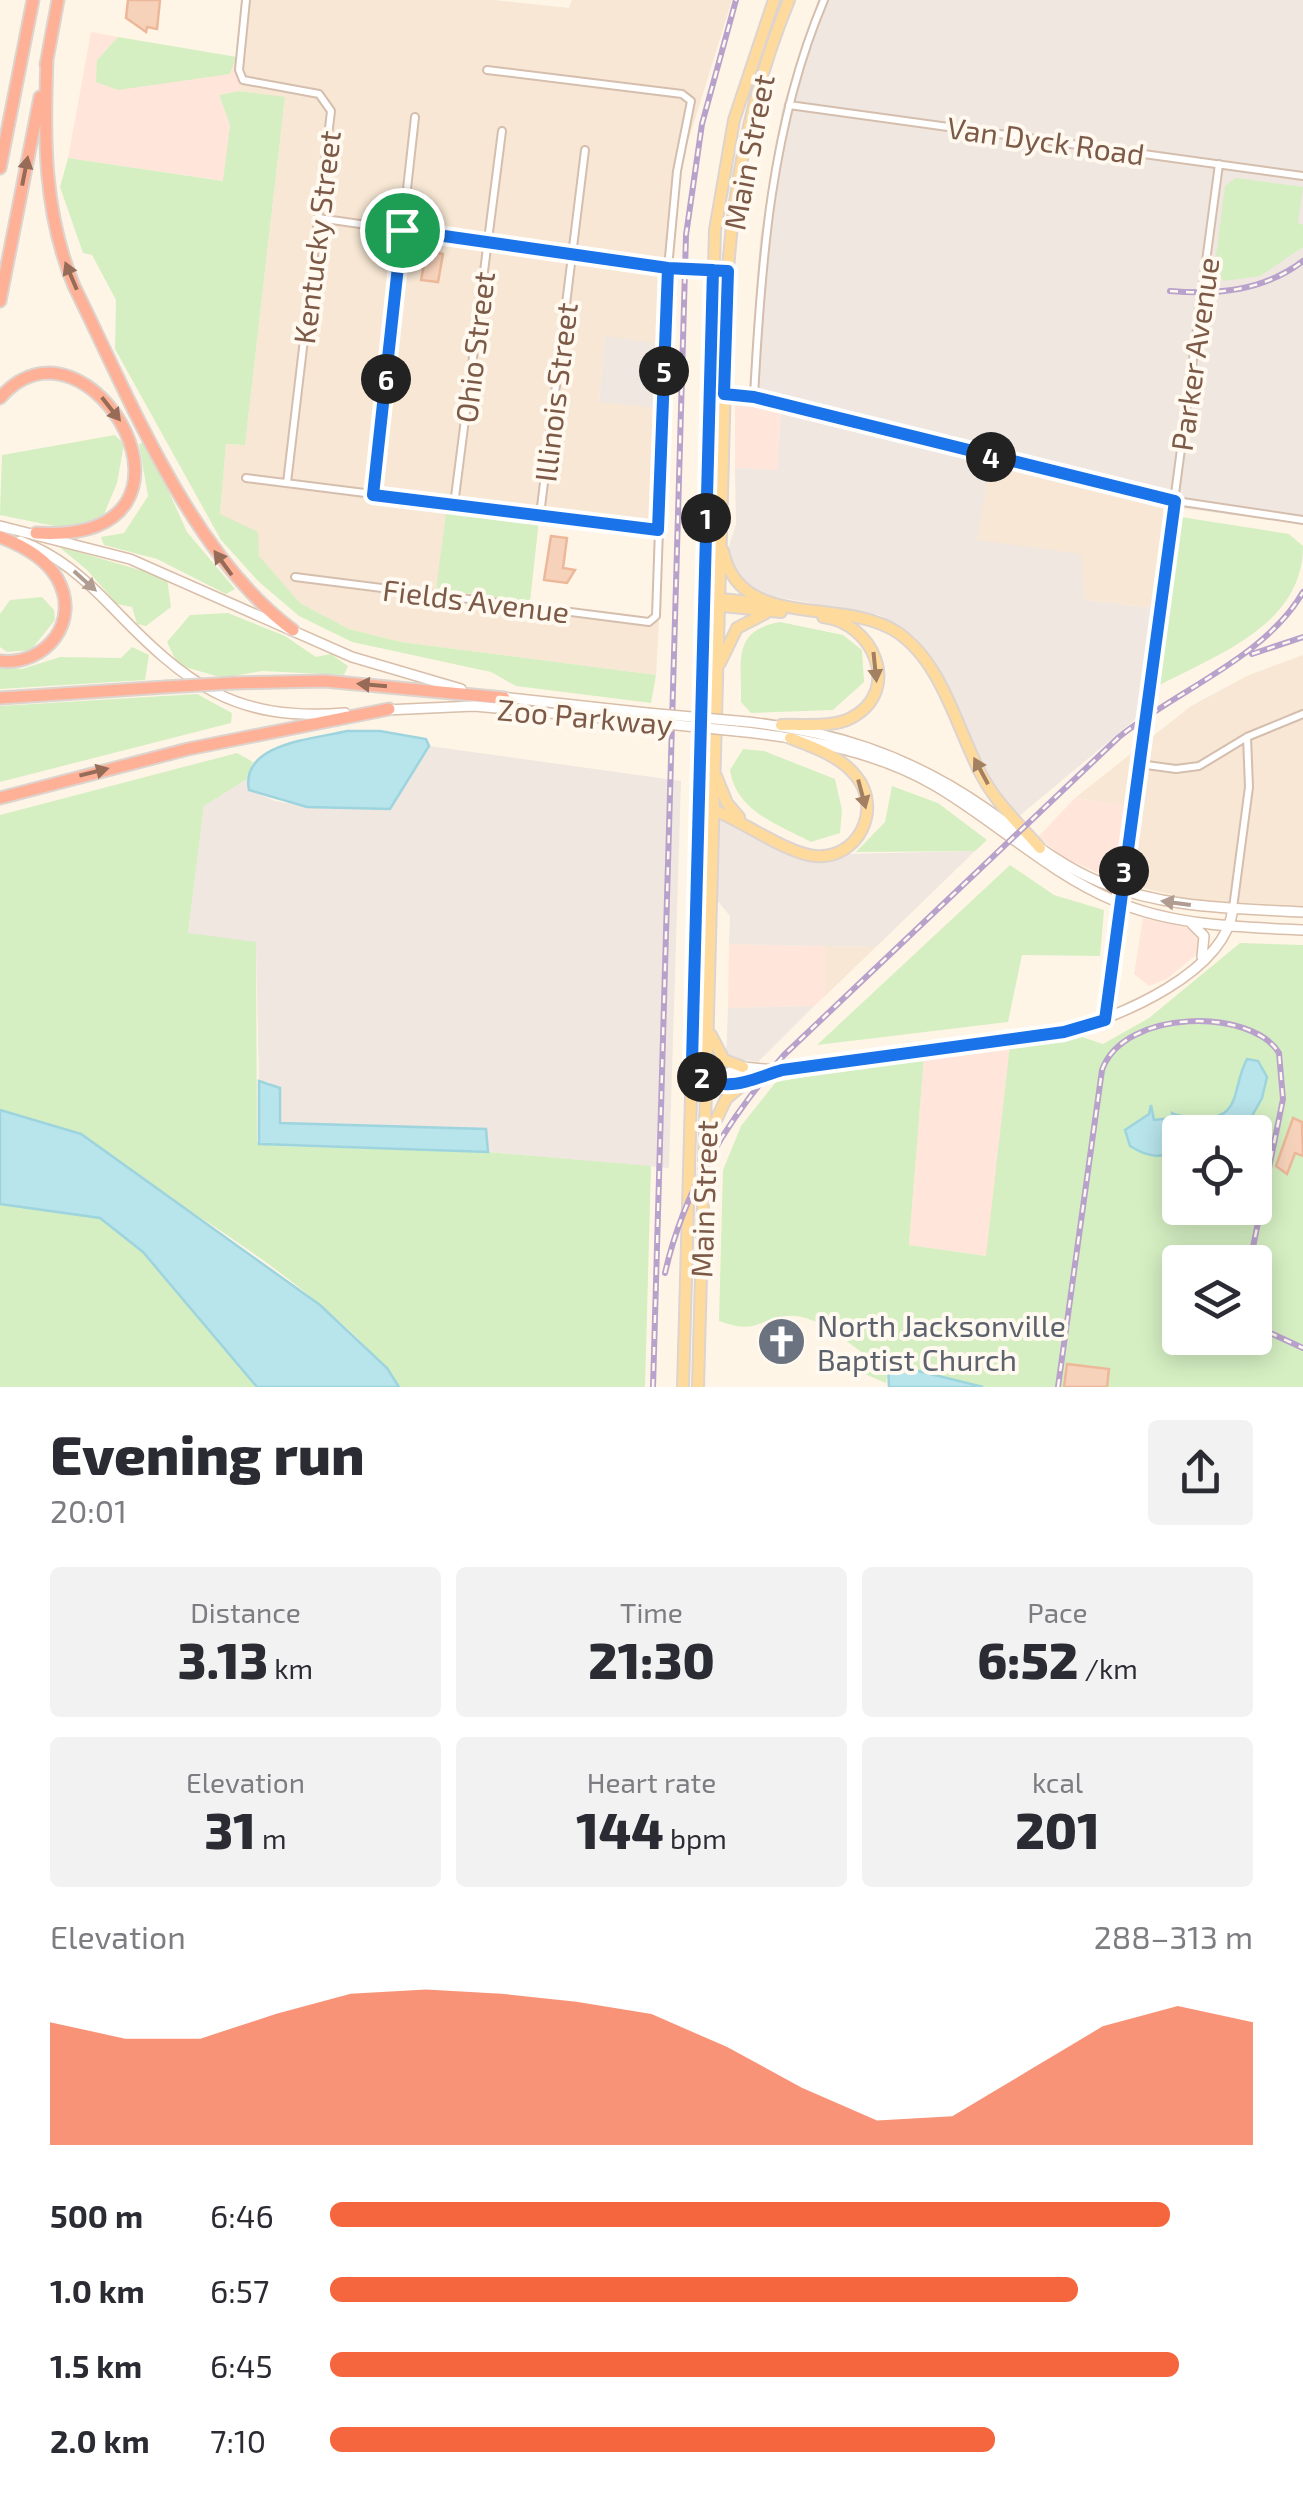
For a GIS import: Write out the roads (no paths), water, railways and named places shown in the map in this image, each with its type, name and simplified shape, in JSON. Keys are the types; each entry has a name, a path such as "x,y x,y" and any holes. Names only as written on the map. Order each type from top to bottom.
{"highway":[{"path":"0,168 33,0"},
{"path":"0,301 58,0"},
{"path":"47,59 44,156 48,194 58,241 74,286 217,556 258,603 293,630"},
{"path":"0,398 14,384 34,374 74,377 106,401 123,425 132,450 133,491 112,520 78,532 36,533"},
{"path":"0,536 31,552 52,570 61,585 65,610 60,631 47,648 28,660 0,661"},
{"path":"0,698 324,681 504,698"},
{"path":"0,798 188,748 389,710"}],"main road":[{"name":"Main Street","path":"683,1387 713,270 721,180 734,120 774,0"},
{"name":"Main Street","path":"698,1387 728,271 734,198 749,119 789,0"},
{"name":"Zoo Parkway","path":"0,526 130,559 384,668 504,698 736,726 856,752 914,774 1075,882 1119,903 1185,920 1303,930"},
{"name":"Zoo Parkway","path":"0,536 40,550 71,568 172,668 215,696 282,714 474,706 647,717"},
{"path":"720,538 725,562 738,587 773,608 830,618 855,627 871,645 879,671 870,700 848,720 781,725"},
{"path":"704,601 856,614 879,622 909,642 933,672 983,778 1040,848"},
{"path":"717,672 737,628 773,608"},
{"name":"Zoo Parkway","path":"736,726 781,725 863,744 906,761 943,780 1040,848 1121,890 1182,905 1303,912"},
{"path":"699,804 814,856 845,850 863,831 866,803 858,778 836,758 790,738"},
{"path":"714,770 727,802 743,822"},
{"path":"707,1081 746,1082 782,1070 1064,1032 1105,1020 1148,999 1200,963 1231,926 1233,908"},
{"path":"1185,920 1204,936 1200,963"},
{"path":"708,1016 714,1047 724,1060 743,1067 782,1070"},
{"path":"692,1062 707,1081"},
{"path":"690,1105 707,1081 743,1067"},
{"path":"704,1156 715,1115 746,1082"},
{"path":"684,1334 699,1335"}],"street":[{"name":"Kentucky Street","path":"246,0 239,70 242,80 312,92 329,103 286,483"},
{"path":"754,397 764,259 788,105 824,0"},
{"path":"246,478 658,530 668,268 677,171 691,101 682,94 486,70"},
{"name":"Van Dyck Road","path":"788,105 1303,176"},
{"path":"373,495 416,117"},
{"name":"Ohio Street","path":"454,505 502,131"},
{"name":"Illinois Street","path":"540,515 585,150"},
{"name":"Parker Avenue","path":"1105,1020 1219,164"},
{"path":"318,218 668,268 728,271"},
{"path":"710,393 754,397 1175,501 1303,520"},
{"name":"Fields Avenue","path":"294,577 649,622 656,616 658,530"},
{"path":"1139,764 1188,769 1303,714"},
{"path":"1233,908 1250,787 1247,738"}],"water":[{"path":"347,731 380,731 426,739 429,746 390,809 307,807 249,790 249,774 267,753 299,741"},
{"path":"1247,1059 1258,1061 1267,1077 1262,1098 1252,1115 1222,1115 1233,1101"},
{"path":"259,1081 280,1088 280,1123 486,1129 488,1152 259,1144"},
{"path":"1151,1105 1154,1120 1162,1119 1160,1156 1130,1146 1125,1130 1149,1114"},
{"path":"0,1110 81,1134 320,1305 387,1368 399,1387 257,1387 143,1252 100,1218 0,1204"},
{"path":"902,1367 983,1387 889,1387 888,1368"}],"railway":[{"path":"653,1387 686,235 702,124 736,0"},
{"path":"1170,291 1240,289 1272,279 1303,261"},
{"path":"665,1273 684,1212 711,1156 744,1104 784,1055 1119,737 1244,654 1287,615 1303,592"},
{"path":"1252,654 1303,637"},
{"path":"1058,1387 1102,1070 1115,1050 1135,1035 1189,1021 1217,1022 1265,1038 1279,1053 1283,1099 1253,1245"},
{"path":"1272,1334 1303,1348"}],"place":[{"name":"North Jacksonville Baptist Church","path":"782,1342"}]}
